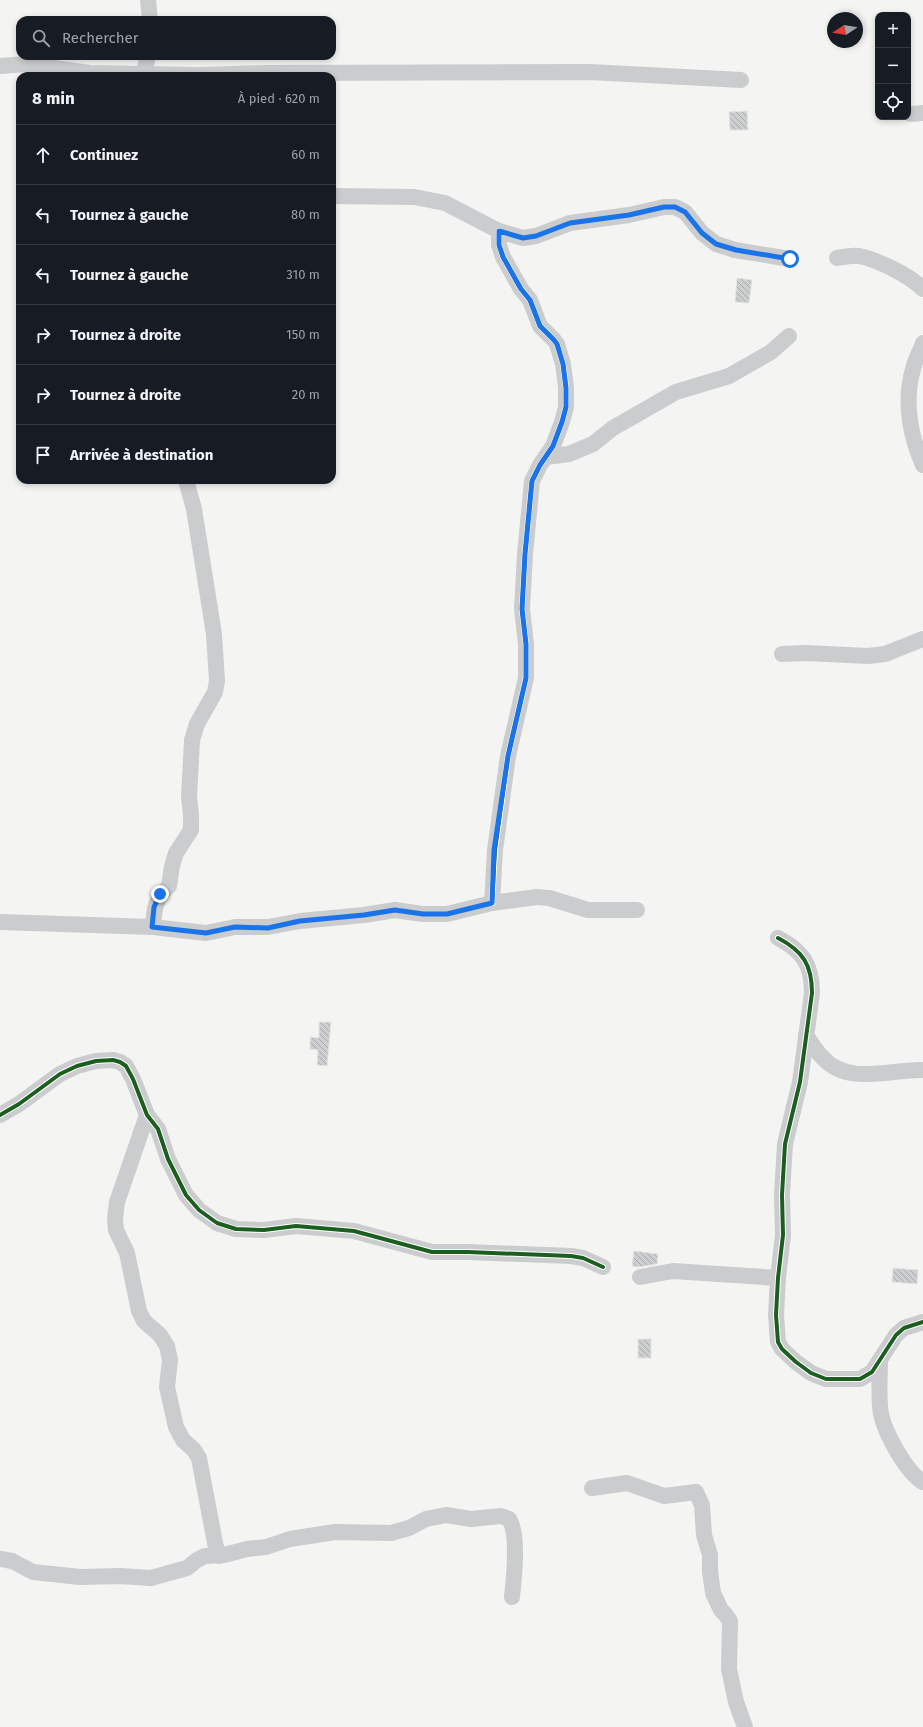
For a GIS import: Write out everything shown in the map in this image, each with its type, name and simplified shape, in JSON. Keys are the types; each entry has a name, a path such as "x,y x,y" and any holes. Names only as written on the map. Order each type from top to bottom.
{"street":[{"path":"148,0 150,16"},
{"path":"145,72 147,60"},
{"path":"0,66 27,64 82,72"},
{"path":"336,74 590,72 742,80"},
{"path":"336,196 414,197 445,203 499,231 523,238 536,236 570,223 629,215 664,207 675,207 685,212 702,233 716,244 736,250 790,259"},
{"path":"492,903 494,850 508,756 526,678 526,644 522,609 525,554 532,481 536,471 553,446 566,407 566,388 563,364 557,344 540,326 530,300 521,289 503,257 499,245 499,231"},
{"path":"837,258 858,256 883,265 918,284 923,289"},
{"path":"546,457 569,454 593,444 613,428 676,392 729,376 771,352 789,336"},
{"path":"923,343 913,368 908,394 909,417 912,435 923,465"},
{"path":"152,927 154,907 160,894 169,886 176,852 190,830 191,815 189,797 192,740 197,724 215,692 217,682 214,634 194,510 187,484"},
{"path":"782,654 806,653 868,656 885,654 923,639"},
{"path":"0,922 152,927 206,933 235,927 268,928 300,921 364,915 395,910 423,914 447,914 492,903 537,897 549,898 588,910 637,910"},
{"path":"778,938 793,946 802,955 812,980 812,993 800,1082 785,1144 782,1195 783,1235 778,1278 776,1315 778,1342 782,1349 811,1373 826,1379 860,1379 872,1372 896,1335 904,1328 923,1322"},
{"path":"806,1035 823,1058 840,1070 856,1074 923,1070"},
{"path":"0,1115 19,1104 60,1074 77,1066 96,1061 113,1060 126,1066 133,1079 147,1115 158,1129 168,1159 186,1195 199,1210 217,1223 236,1229 264,1230 296,1226 354,1231 432,1252 571,1256 583,1258 603,1267"},
{"path":"147,1115 117,1202 115,1220 116,1230 127,1253 139,1311 144,1321 160,1335 167,1346 170,1360 168,1387 171,1396 171,1408 176,1427 183,1440 199,1458 215,1543 220,1556"},
{"path":"640,1277 673,1271 778,1278"},
{"path":"880,1360 881,1414 892,1440 903,1460 917,1478 923,1482"},
{"path":"592,1488 626,1483 664,1496 696,1492 700,1498 704,1521 704,1535 710,1555 710,1571 713,1593 721,1610 730,1621 729,1668 736,1702 745,1727"},
{"path":"0,1559 12,1562 33,1572 80,1577 120,1576 151,1578 187,1568 205,1556 220,1556 247,1549 266,1547 290,1539 335,1532 391,1533 409,1528 426,1519 446,1515 471,1518 501,1516 510,1519 512,1525 515,1568 512,1597"}],"building":[{"path":"747,111 748,130 730,130 729,112"},
{"path":"737,278 752,280 749,303 735,302"},
{"path":"319,1022 331,1022 327,1066 317,1065 318,1050 310,1049 310,1037 319,1038"},
{"path":"634,1251 658,1254 657,1264 639,1267 632,1266"},
{"path":"893,1268 918,1270 917,1284 892,1282"},
{"path":"638,1339 651,1339 651,1358 638,1358"}],"cycle path":[{"path":"492,903 495,850 508,756 526,678 526,644 522,609 525,554 532,481 540,465 553,446 566,407 566,387 563,364 557,344 540,326 530,300 521,289 503,257 499,245 499,231"},
{"path":"778,938 794,948 800,954 808,967 812,983 812,993 800,1082 785,1144 782,1195 783,1235 778,1278 776,1315 778,1342 782,1349 811,1373 826,1379 860,1379 872,1372 896,1335 904,1328 923,1322"},
{"path":"0,1115 19,1104 60,1074 77,1066 96,1061 113,1060 126,1066 133,1079 147,1115 158,1129 168,1159 186,1195 199,1210 217,1223 236,1229 264,1230 296,1226 354,1231 432,1252 571,1256 583,1258 603,1267"}],"route":[{"path":"160,894 154,907 152,927 206,933 235,927 268,928 300,921 364,915 395,910 423,914 447,914 492,903 494,850 508,756 526,678 526,644 522,609 525,554 532,481 536,471 553,446 566,407 566,388 563,364 557,344 540,326 530,300 521,289 503,257 499,245 499,231 523,238 536,236 570,223 629,215 664,207 675,207 685,212 702,233 716,244 736,250 790,259"}]}
